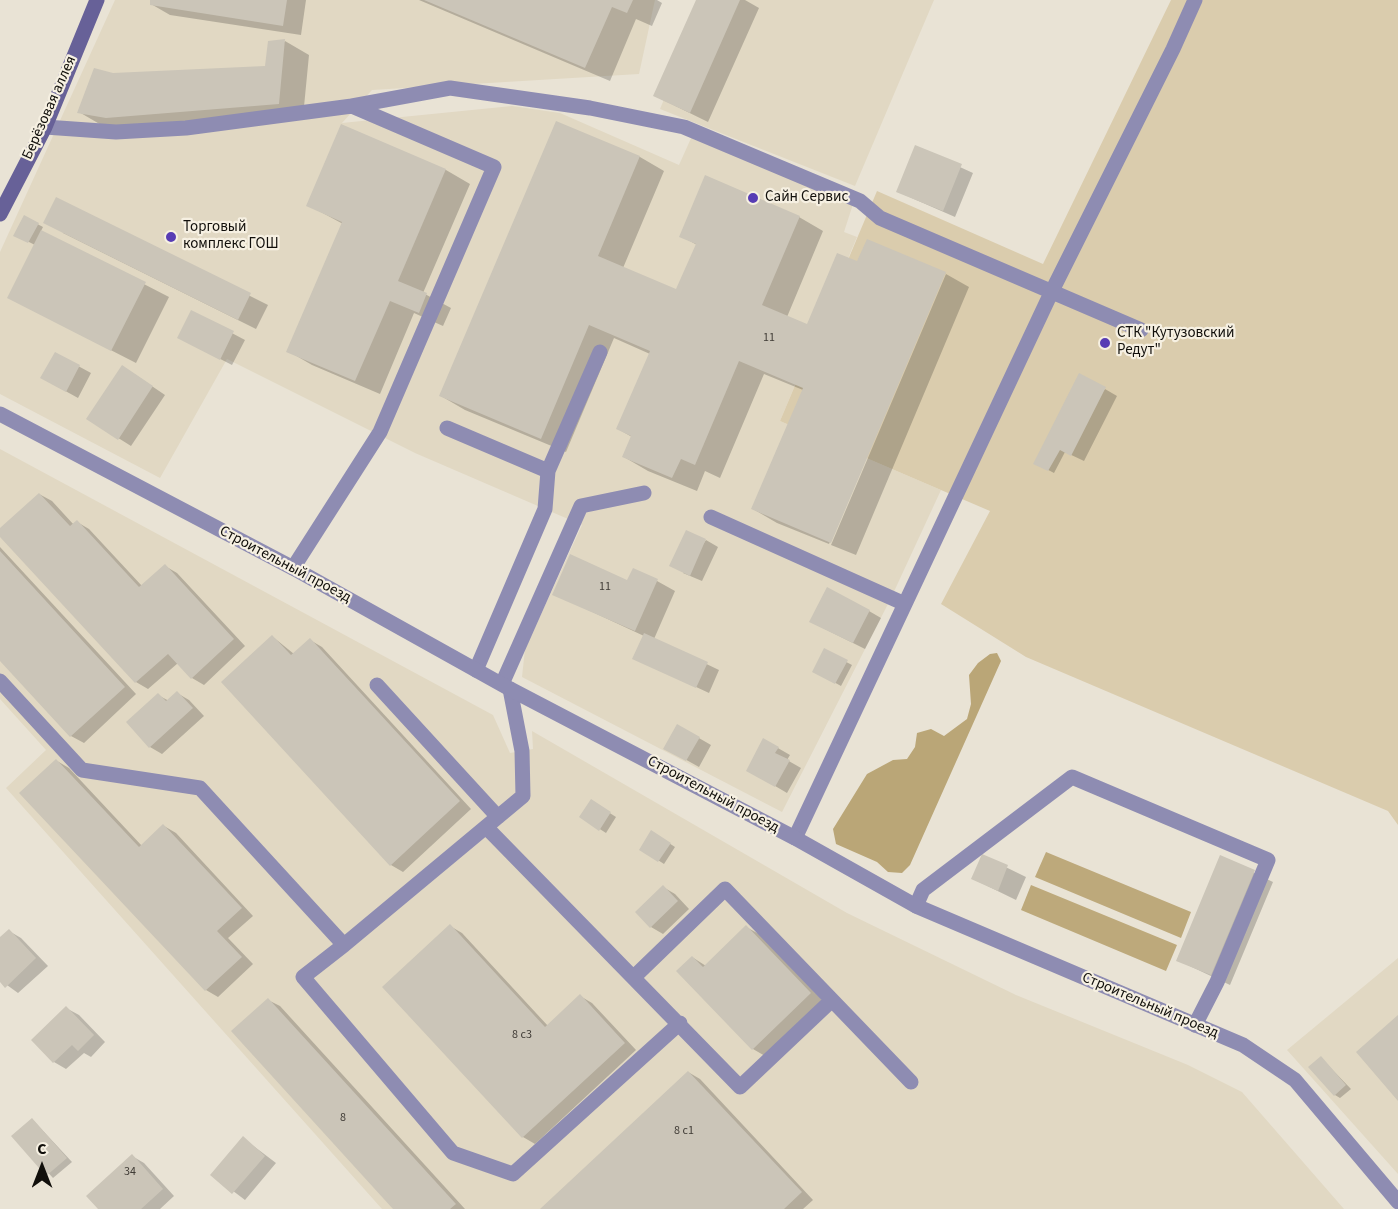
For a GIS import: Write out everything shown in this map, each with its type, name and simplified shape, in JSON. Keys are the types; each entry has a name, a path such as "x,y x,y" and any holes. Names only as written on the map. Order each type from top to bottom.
{"main road":[{"name":"Берёзовая аллея","path":"0,214 45,127 97,0"}],"street":[{"path":"795,838 1052,293 1195,0"},
{"path":"45,127 116,132 186,128 352,106 450,88 590,108 684,128 860,201 880,218 1141,330"},
{"path":"292,568 380,432 494,167 352,106"},
{"path":"476,670 546,510 548,471 600,352"},
{"name":"Строительный проезд","path":"0,414 292,568 506,687 795,838 915,906 1243,1045 1271,1061 1295,1080 1398,1202"},
{"path":"447,428 548,471"},
{"path":"644,493 581,506 506,687 522,751 523,796 303,977 453,1153 513,1174 680,1023"},
{"path":"711,518 905,604"},
{"path":"0,681 82,770 200,788 344,945"},
{"path":"377,685 492,822 634,977 740,1087 832,1000"},
{"path":"915,906 923,890 1072,777 1094,786 1268,860 1217,982 1195,1025"},
{"path":"634,977 725,890 910,1082"}],"shaded area":[{"path":"115,0 655,0 639,74 372,90 342,123 512,106 560,113 679,165 692,136 853,204 844,232 857,237 780,421 941,490 891,598 782,812 522,677 525,649 582,525 415,453 227,359 160,478 0,394 0,252"},
{"path":"705,0 934,0 855,186 660,109"},
{"name":"СТК \"Кутузовский Редут\"","path":"1171,0 1398,0 1398,825 1388,811 1026,657 941,604 990,511 780,421 877,191 1043,264"},
{"path":"0,449 493,715 510,753 533,749 532,731 847,913 1016,995 1188,1065 1242,1092 1344,1209 382,1209 6,788 46,750 0,699"},
{"path":"997,653 1001,661 910,865 902,873 888,872 877,862 836,844 833,829 867,774 893,760 907,759 915,747 917,733 931,729 944,736 967,719 971,704 969,675 978,663 990,654"},
{"path":"1046,852 1191,912 1181,938 1035,877"},
{"path":"1031,885 1177,945 1166,971 1021,910"},
{"path":"1398,958 1398,1174 1287,1050"}],"building":[{"path":"150,0 287,0 283,26 150,5"},
{"path":"424,0 633,0 627,13 612,7 585,68"},
{"path":"696,0 740,0 690,113 653,96"},
{"path":"285,39 279,104 106,118 77,113 94,68 113,73 265,66 268,41"},
{"path":"556,121 640,156 598,256 676,289 696,244 679,237 705,175 800,216 762,305 807,324 837,253 857,261 867,239 946,272 831,543 751,509 803,388 739,361 695,465 681,459 672,478 622,457 631,436 616,429 650,351 589,325 541,439 439,396"},
{"path":"341,124 446,169 398,281 427,293 419,313 390,301 355,381 286,352 342,222 306,206"},
{"path":"915,145 962,164 943,211 896,192"},
{"path":"56,197 251,293 238,320 43,223"},
{"path":"24,215 39,223 28,243 13,236"},
{"path":"41,230 146,282 111,351 7,298"},
{"path":"191,310 234,331 220,360 177,338"},
{"path":"55,352 80,365 66,392 40,378"},
{"path":"122,365 153,386 118,440 86,419"},
{"path":"1079,373 1106,387 1071,456 1060,450 1048,471 1033,464"},
{"path":"39,493 70,526 77,520 139,587 165,564 234,639 191,679 168,654 135,683 0,537 0,528"},
{"path":"686,530 706,539 690,576 669,566"},
{"path":"0,551 125,687 70,737 0,661"},
{"path":"570,554 627,580 633,568 658,579 635,631 552,595"},
{"path":"827,587 870,610 853,643 809,622"},
{"path":"644,633 708,662 696,688 632,659"},
{"path":"272,635 291,655 310,638 460,801 390,866 221,682"},
{"path":"824,648 848,660 835,684 812,672"},
{"path":"177,691 193,708 149,748 126,722 158,693 166,701"},
{"path":"677,724 700,737 686,761 663,749"},
{"path":"763,738 779,747 775,753 790,760 775,787 746,771"},
{"path":"56,759 139,847 163,824 242,908 217,931 242,957 205,991 19,793"},
{"path":"591,799 611,812 599,831 579,817"},
{"path":"651,830 671,843 658,862 639,850"},
{"path":"982,854 1008,865 998,891 971,879"},
{"path":"1220,855 1255,870 1211,975 1176,961"},
{"path":"663,885 678,901 650,928 635,912"},
{"path":"450,924 545,1027 580,994 625,1043 522,1138 382,987"},
{"path":"746,925 811,993 752,1050 676,971 692,956 703,967"},
{"path":"9,929 36,958 5,988 0,982 0,937"},
{"path":"268,998 456,1204 450,1209 393,1209 231,1031"},
{"path":"66,1006 94,1035 78,1051 72,1045 53,1063 31,1040"},
{"path":"1398,1015 1398,1101 1356,1052"},
{"path":"1321,1056 1346,1085 1334,1096 1308,1067"},
{"path":"688,1071 802,1192 784,1209 540,1209"},
{"path":"32,1118 67,1158 46,1176 11,1136"},
{"path":"243,1136 265,1156 232,1194 210,1175"},
{"path":"132,1154 163,1189 141,1209 98,1209 86,1196"}],"place":[{"name":"Сайн Сервис","path":"753,198"},
{"name":"Торговый комплекс ГОШ","path":"171,237"},
{"name":"СТК \"Кутузовский Редут\"","path":"1105,343"}]}
